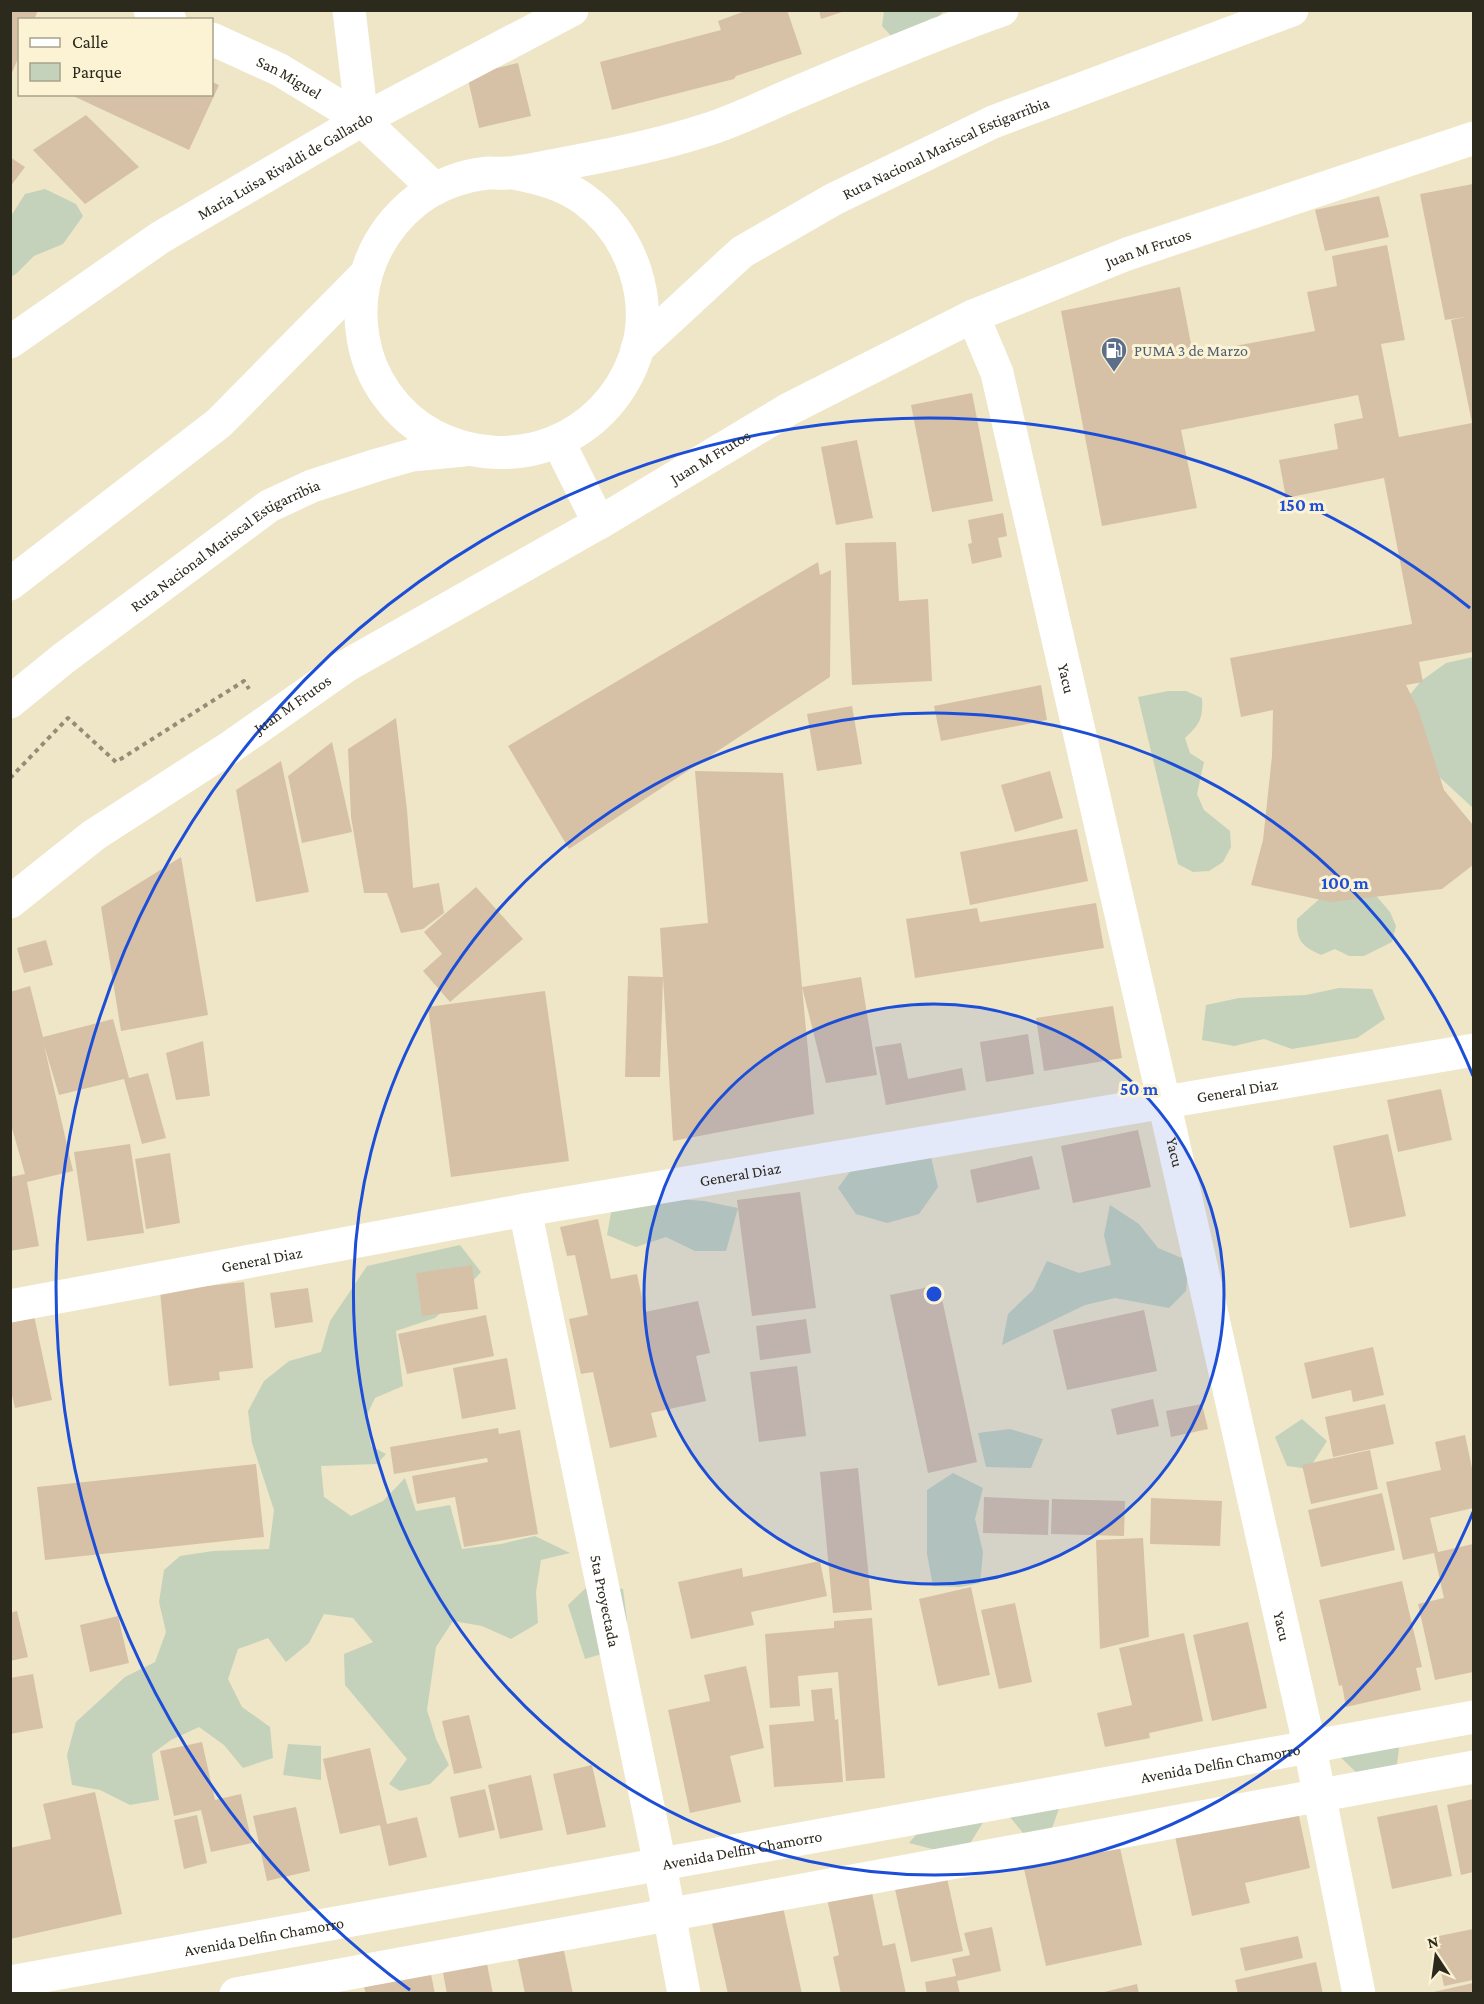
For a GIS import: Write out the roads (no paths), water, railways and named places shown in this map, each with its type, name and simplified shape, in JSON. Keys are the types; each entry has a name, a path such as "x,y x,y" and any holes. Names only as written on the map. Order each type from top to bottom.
{"main road":[{"path":"150,10 166,18"},
{"path":"349,10 362,120"},
{"name":"Maria Luisa Rivaldi de Gallardo","path":"10,342 161,237 362,120 572,10"},
{"path":"514,173 539,178 563,187 585,200 604,218 620,238 639,281 642,306 641,330 637,349 627,375 614,396 598,414 579,429 558,441 537,449 514,453 491,453 447,442 427,432 409,419 393,403 370,364 360,320 365,275 371,257 392,225 419,199 435,189 460,179 487,173 514,173 626,152 711,129 956,26 1002,10"},
{"name":"Ruta Nacional Mariscal Estigarribia","path":"637,349 742,252 834,199 993,122 1292,10"},
{"name":"San Miguel","path":"213,39 280,70 362,120 435,189"},
{"name":"Juan M Frutos","path":"10,902 94,835 269,720 346,666 599,523 789,409 973,316 1127,254 1473,138"},
{"path":"10,584 219,423 365,275"},
{"name":"Yacu","path":"973,316 997,373 1310,1748 1359,1994"},
{"path":"558,441 599,523"},
{"name":"Ruta Nacional Mariscal Estigarribia","path":"10,702 64,658 269,506 312,486 403,458 468,449"},
{"name":"General Diaz","path":"10,1306 525,1210 1473,1050"},
{"name":"5ta Proyectada","path":"525,1210 660,1865 684,1994"},
{"name":"Avenida Delfin Chamorro","path":"10,1982 1473,1717"},
{"path":"236,1994 1473,1767"}],"place":[{"name":"PUMA 3 de Marzo","path":"1114,373"}]}
